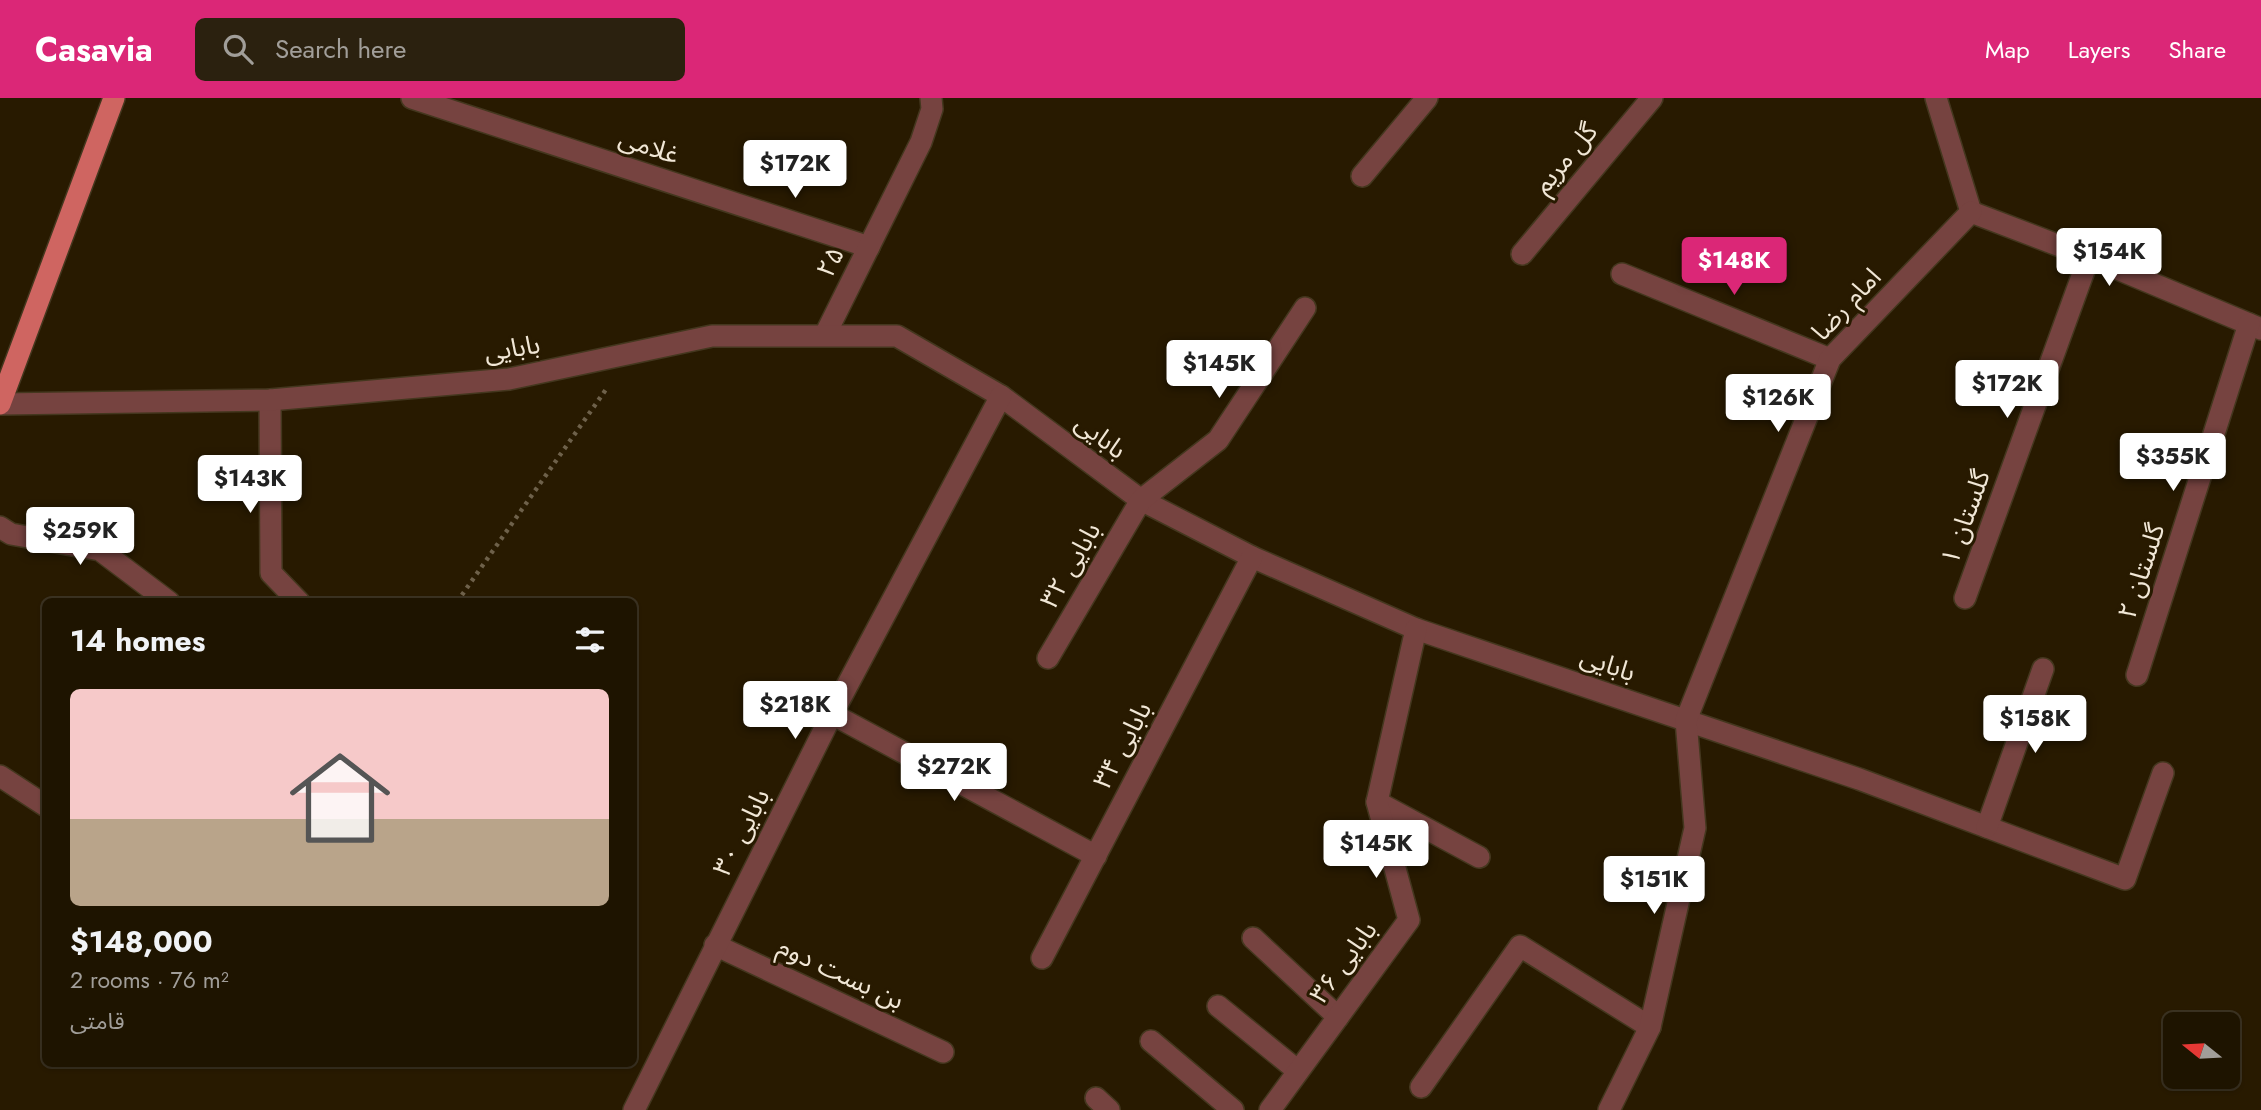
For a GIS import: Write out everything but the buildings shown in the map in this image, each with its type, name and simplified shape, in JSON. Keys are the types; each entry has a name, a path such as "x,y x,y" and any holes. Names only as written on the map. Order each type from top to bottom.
{"main road":[{"path":"1,404 114,98"}],"street":[{"name":"غلامی","path":"412,98 869,247"},
{"name":"۲۵","path":"825,335 921,142 932,109 931,98"},
{"path":"1362,176 1427,98"},
{"name":"گل مریم","path":"1522,254 1652,98"},
{"path":"1936,98 1971,212 2089,257 2255,327"},
{"name":"امام رضا","path":"1686,720 1830,359 1971,212"},
{"name":"گلستان ۱","path":"1965,598 2089,257"},
{"path":"1622,274 1830,359"},
{"path":"1141,500 1218,440 1305,308"},
{"name":"گلستان ۲","path":"2137,675 2255,327"},
{"name":"بابایی","path":"1,404 270,400 509,379 712,336 897,336 1001,396 1141,500 1252,557 1416,629 1859,779 2125,878 2164,773"},
{"name":"بابایی ۳۰","path":"634,1110 832,714 1001,396"},
{"path":"270,400 271,573 295,598"},
{"name":"بابایی ۳۲","path":"1048,657 1141,500"},
{"path":"0,527 12,534 100,550 164,598"},
{"name":"بابایی ۳۴","path":"1042,958 1252,557"},
{"name":"بابایی ۳۶","path":"1270,1110 1409,920 1377,802 1416,629"},
{"path":"1987,827 2043,669"},
{"path":"832,714 1096,856"},
{"path":"1609,1110 1650,1027 1695,828 1686,720"},
{"path":"0,776 42,803"},
{"path":"1377,802 1479,857"},
{"path":"1253,939 1338,1017"},
{"name":"بن بست دوم","path":"715,946 943,1052"},
{"path":"1421,1087 1520,946 1650,1027"},
{"path":"1218,1006 1298,1072"},
{"path":"1151,1041 1233,1110"}],"path":[{"path":"460,598 631,353"}]}
